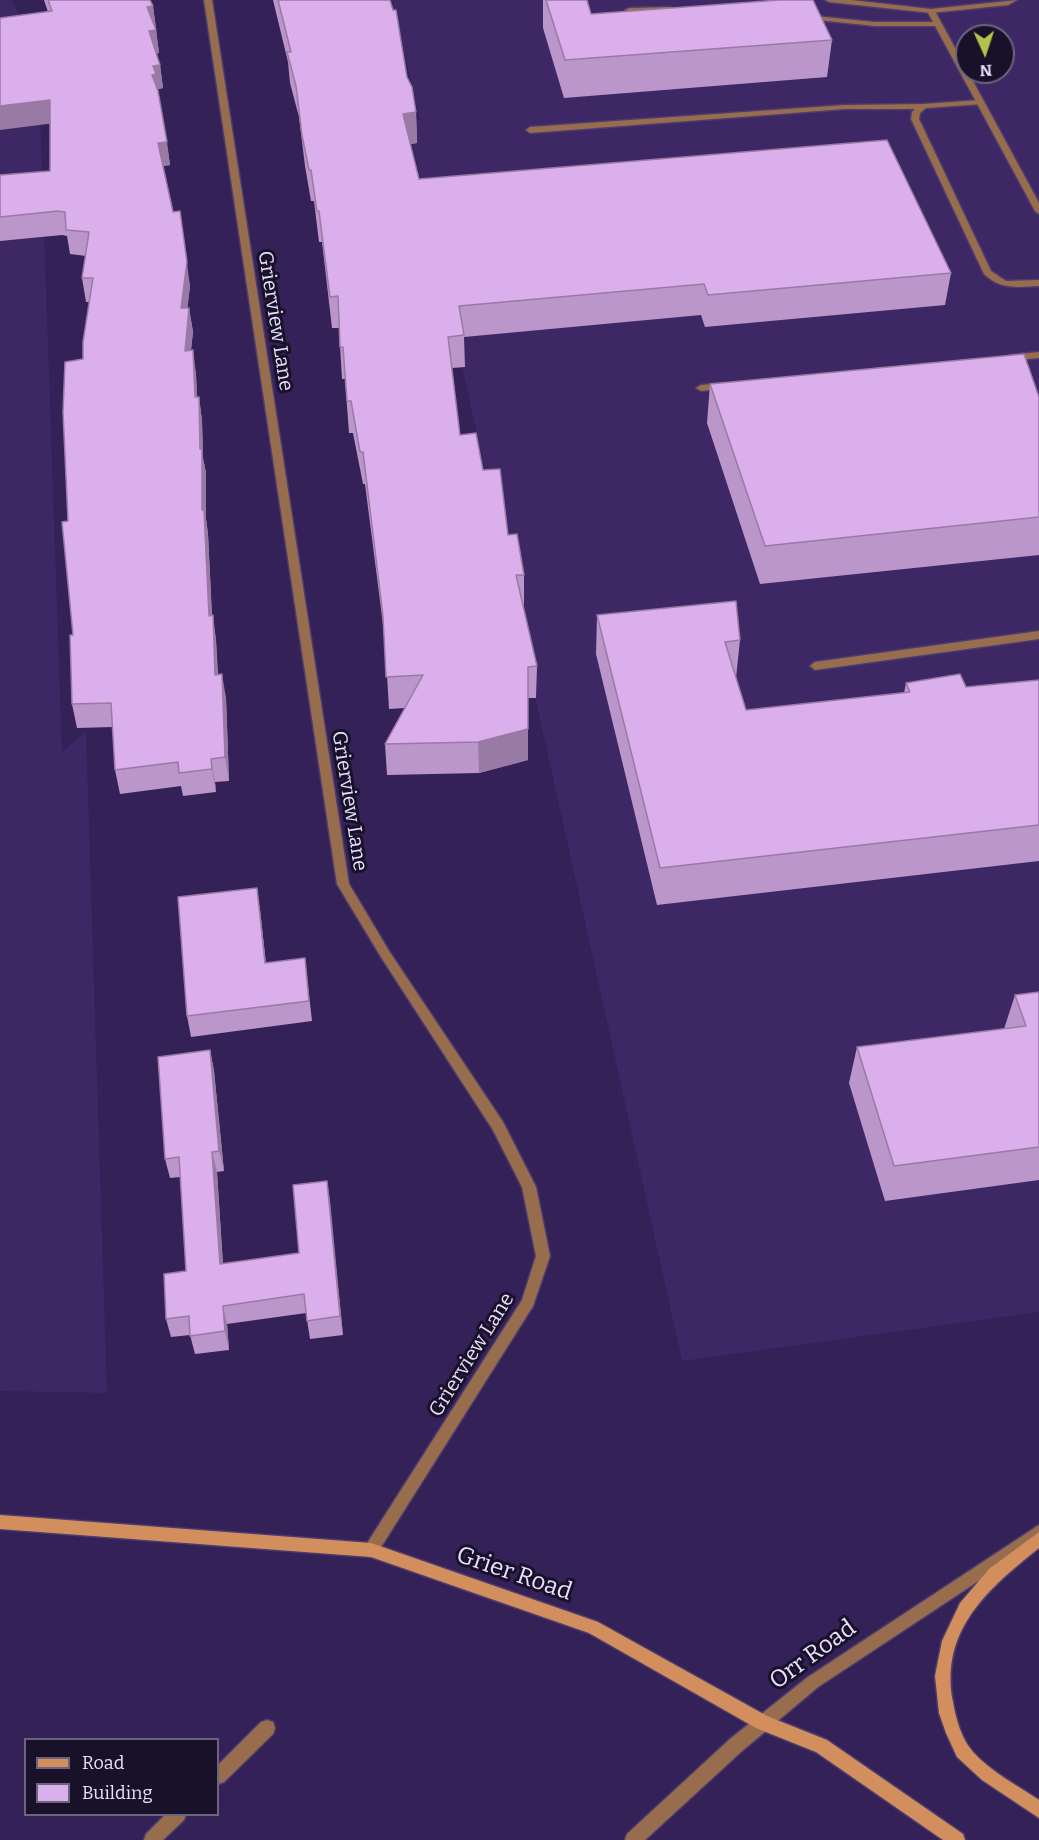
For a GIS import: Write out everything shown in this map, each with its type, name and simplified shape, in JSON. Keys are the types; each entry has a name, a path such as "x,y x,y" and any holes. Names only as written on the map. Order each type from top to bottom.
{"street":[{"name":"Grierview Lane","path":"207,0 344,884 385,954 498,1126 529,1187 543,1256 528,1302 370,1550"},
{"path":"829,0 867,2 931,11 1008,3 1013,0"},
{"path":"629,10 682,9"},
{"path":"931,11 1039,211"},
{"path":"798,15 875,24 938,24"},
{"path":"530,130 845,107 924,106 980,102"},
{"path":"924,106 916,112 915,119 987,272 993,279 1007,285 1039,282"},
{"path":"1004,359 1039,355"},
{"path":"701,388 735,385"},
{"path":"815,666 1039,635"},
{"name":"Grier Road","path":"0,1522 370,1550 593,1627 762,1722 821,1746 957,1840"},
{"name":"Orr Road","path":"633,1840 762,1722 813,1682 1039,1532"},
{"path":"1039,1539 987,1581 966,1606 956,1622 945,1652 942,1688 951,1729 963,1752 983,1771 1039,1810"},
{"path":"219,1775 267,1728"},
{"path":"152,1840 177,1816"}],"shaded area":[{"path":"0,0 12,0 38,56 62,752 86,731 107,1393 0,1391"},
{"path":"392,0 1039,0 1039,1312 682,1361 408,122 420,120"}],"building":[{"path":"48,0 150,0 153,6 147,7 156,30 149,31 160,65 153,66 156,74 152,75 158,91 167,142 158,143 173,212 180,211 187,262 181,308 189,308 185,351 193,350 195,397 199,397 202,510 204,510 209,616 213,615 215,675 222,674 225,757 211,759 212,769 179,773 178,762 115,770 111,703 72,704 70,635 73,635 62,522 68,521 63,412 65,362 83,359 83,342 93,278 82,278 89,232 66,230 65,212 0,217 0,175 50,171 50,100 0,106 0,18 52,11"},
{"path":"278,0 390,0 393,10 396,10 407,77 412,87 416,112 403,114 419,179 887,140 951,273 708,295 704,284 459,306 464,335 448,337 460,435 476,433 483,470 500,469 508,535 517,534 524,575 516,575 537,666 528,667 528,729 478,742 385,744 423,675 386,677 383,616 363,452 360,452 351,401 347,401 343,347 340,347 338,296 330,297 319,211 317,211 311,170 309,170 302,135 296,86 287,52 291,52"},
{"path":"546,0 587,0 591,14 779,0 813,0 832,40 565,60"},
{"path":"1024,354 1039,397 1039,517 765,546 710,384"},
{"path":"736,601 740,640 725,642 746,710 910,692 906,683 960,674 966,687 1039,680 1039,825 660,868 597,615"},
{"path":"257,888 265,963 305,958 309,1001 187,1016 178,897"},
{"path":"1039,992 1039,1147 894,1166 857,1047 1026,1026 1015,995"},
{"path":"210,1050 219,1151 212,1152 220,1264 299,1253 293,1185 327,1181 340,1316 307,1321 304,1294 223,1306 225,1331 190,1336 189,1316 166,1319 164,1274 186,1271 179,1157 165,1159 158,1057"}]}
